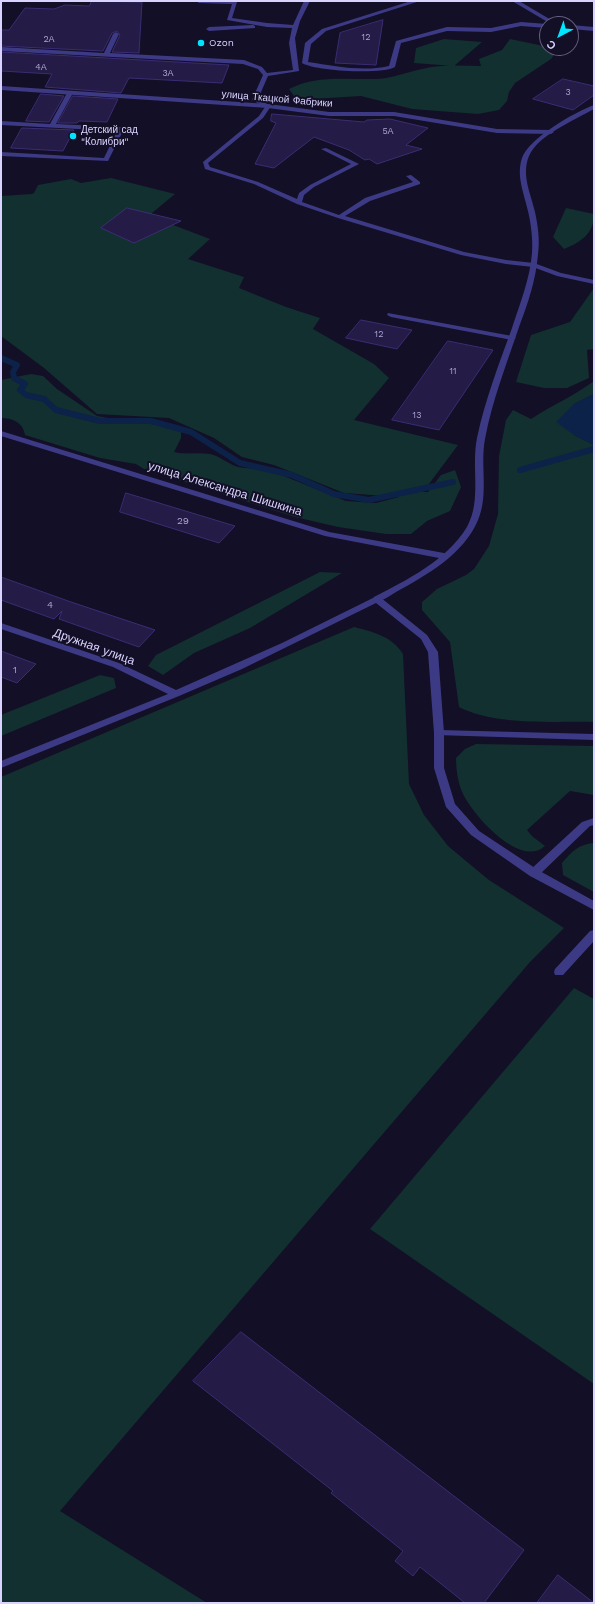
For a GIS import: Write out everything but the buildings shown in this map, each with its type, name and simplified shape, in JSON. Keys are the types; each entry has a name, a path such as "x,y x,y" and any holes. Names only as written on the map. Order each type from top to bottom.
{"street":[{"path":"199,1 235,3 229,19 267,25 296,26"},
{"path":"266,76 296,72 297,60 292,43 296,26 307,1"},
{"path":"305,63 308,43 324,30 417,1"},
{"path":"515,1 541,16"},
{"path":"297,60 305,63 342,69 382,70 392,67 398,42 447,29 491,30 521,24 539,25"},
{"path":"209,29 249,28 267,25"},
{"path":"579,28 594,29"},
{"path":"106,55 116,34"},
{"path":"1,49 244,62 260,68 266,76"},
{"path":"266,76 255,100 268,106 261,117 205,163 207,168 256,183 299,203 340,217 463,254 506,262 534,265 559,275 594,282"},
{"name":"улица Ткацкой Фабрики","path":"1,88 268,106 329,114 394,114 497,131 551,132"},
{"path":"52,126 70,93"},
{"path":"1,765 176,694 261,656 377,599 419,575 458,543 471,527 478,507 478,469 481,440 512,338 531,284 535,252 533,217 524,188 523,172 526,156 533,146 551,132 594,107"},
{"path":"1,123 121,129 106,160 1,154"},
{"path":"299,203 302,194 312,186 356,164 324,149"},
{"path":"340,217 352,207 372,196 418,183 409,176"},
{"path":"391,315 512,338"},
{"name":"улица Александра Шишкина","path":"1,433 328,534 444,556"},
{"path":"377,599 424,637 434,652 439,733 439,768 450,805 475,834 534,874 594,906"},
{"name":"Дружная улица","path":"1,626 116,665 176,694"},
{"path":"439,733 594,737"},
{"path":"534,874 586,824 594,821"},
{"path":"559,972 594,934"}],"green space":[{"path":"444,39 482,42 454,66 414,63 416,48"},
{"path":"510,39 539,45 539,56 553,56 551,59 515,83 509,92 507,101 499,110 478,114 412,109 361,96 312,99 294,96 289,89 310,81 333,79 377,79 437,66 481,66 479,59 502,50"},
{"path":"111,178 175,194 146,218 160,220 210,239 188,259 244,277 239,288 286,307 320,318 313,329 374,364 389,378 354,420 458,445 423,492 428,492 441,475 455,470 461,487 450,511 427,521 411,534 386,534 338,527 295,517 144,469 136,464 100,458 25,435 19,424 13,420 1,418 1,380 31,374 43,376 57,389 97,416 159,423 181,431 181,438 174,452 210,454 238,467 269,470 346,501 376,503 399,497 344,493 274,465 242,457 214,438 169,418 97,414 44,368 1,336 1,196 32,194 38,185 71,179 81,183"},
{"path":"566,208 594,214 592,227 589,232 581,240 564,249 553,237"},
{"path":"594,288 594,349 587,350 589,378 567,388 544,388 516,382 531,335 570,322"},
{"path":"594,381 594,394 574,404 574,435 594,445 594,722 507,720 474,713 459,707 450,642 422,610 422,602 437,589 466,575 474,569 489,546 498,514 499,456 506,420 513,410 531,419"},
{"path":"320,572 342,573 250,628 194,653 163,675 148,666 156,655"},
{"path":"354,627 375,633 388,639 399,648 403,654 409,784 424,815 448,846 489,880 564,928 530,962 60,1511 207,1603 1,1603 1,777"},
{"path":"100,675 114,678 116,688 1,736 1,715"},
{"path":"476,744 594,746 594,795 570,791 527,830 545,846 535,851 523,851 498,836 487,826 468,803 463,794 456,767 456,758 465,749"},
{"path":"594,843 594,892 563,875 562,863 576,849 584,845"},
{"path":"574,988 594,999 594,1384 370,1229"}],"water":[{"path":"594,394 594,445 574,435 556,422 574,404"}],"waterway":[{"path":"1,358 17,365 13,372 14,378 25,384 20,390 26,395 44,399 56,410 100,421 151,421 191,432 240,463 292,475 334,494 369,500 453,482"},
{"path":"520,470 594,449"}],"place":[{"name":"Ozon","path":"201,43"},
{"name":"Детский сад \"Колибри\"","path":"73,136"}]}
